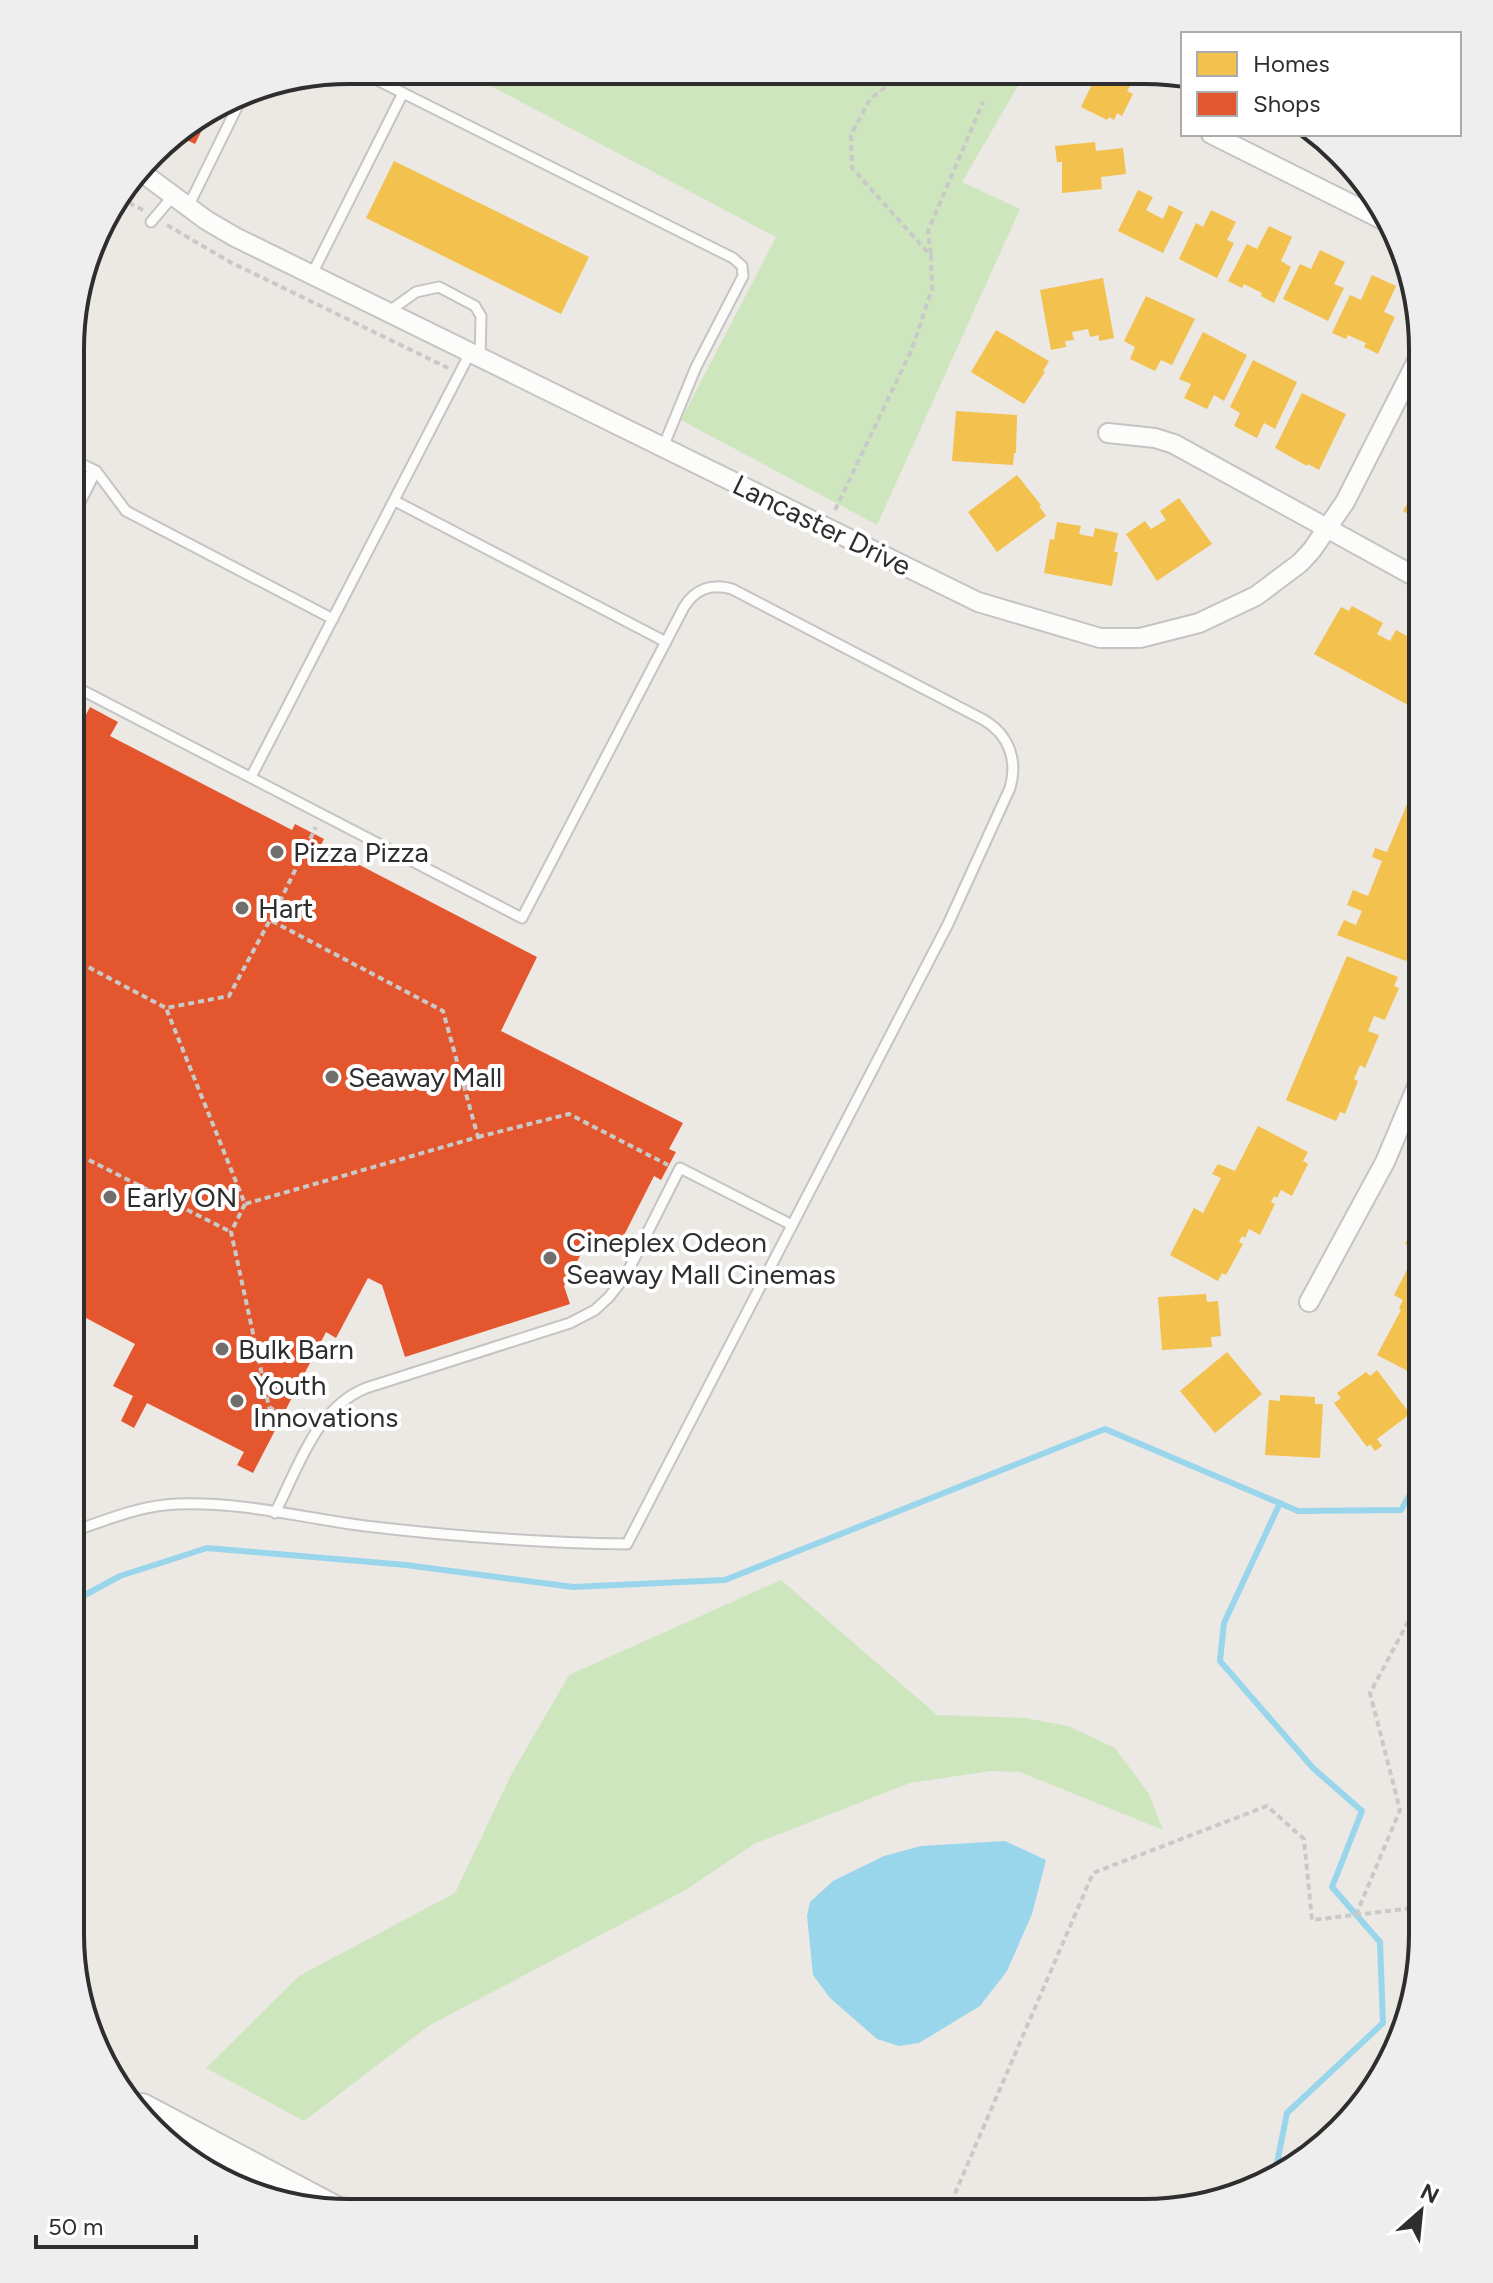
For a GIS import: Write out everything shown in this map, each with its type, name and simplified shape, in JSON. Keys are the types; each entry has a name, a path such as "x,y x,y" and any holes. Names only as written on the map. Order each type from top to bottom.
{"main road":[{"path":"156,2115 310,2196"}],"street":[{"path":"1215,136 1371,214"},
{"name":"Lancaster Drive","path":"149,177 235,237 978,602 1100,638 1140,638 1199,623 1228,611 1286,575 1312,550 1345,502 1409,376"},
{"path":"1108,433 1155,438 1174,444 1409,573"},
{"path":"1309,1302 1385,1162 1409,1106"}],"lane":[{"path":"387,85 733,258 742,266 743,276 696,367 663,447"},
{"path":"312,274 403,93"},
{"path":"152,219 181,201 234,110"},
{"path":"251,777 460,374 475,356 481,316 475,306 439,287 416,292 388,312"},
{"path":"84,465 96,471 126,511 333,619"},
{"path":"84,480 96,471"},
{"path":"84,494 96,471"},
{"path":"395,501 666,642"},
{"path":"84,691 522,918 666,642 693,595 710,587 729,588 988,722 1002,735 1012,756 1014,770 1010,788 948,924 627,1544 424,1531 216,1504 174,1504 84,1528"},
{"path":"275,1513 315,1434 331,1411 360,1390 570,1323 595,1310 626,1275 680,1168 792,1225"}],"path":[{"path":"888,84 870,99 851,135 852,168 931,256"},
{"path":"827,527 912,349 932,289 928,231 983,102"},
{"path":"128,203 230,262 460,374"},
{"path":"84,965 166,1008 229,996 322,814"},
{"path":"270,920 443,1011 478,1137"},
{"path":"166,1008 245,1204"},
{"path":"315,1434 269,1407 231,1232 245,1204 569,1114 680,1168"},
{"path":"84,1158 231,1232"},
{"path":"1356,1915 1400,1810 1370,1693 1408,1622"},
{"path":"953,2199 1093,1873 1267,1806 1304,1839 1312,1920 1408,1909"}],"green space":[{"path":"1019,84 962,182 1020,209 877,525 681,420 776,237 489,85"},
{"path":"781,1580 937,1715 1025,1718 1068,1726 1115,1748 1149,1794 1163,1830 1020,1772 991,1771 910,1783 754,1844 684,1891 430,2025 304,2121 206,2068 299,1976 455,1893 511,1775 569,1675"}],"water":[{"path":"1005,1841 1046,1860 1032,1914 1007,1971 980,2006 919,2043 899,2046 877,2039 830,1998 813,1975 807,1916 810,1902 833,1881 884,1856 921,1846"}],"building: Homes":[{"path":"1092,84 1127,84 1130,86 1127,91 1133,94 1122,116 1117,113 1114,120 1109,117 1107,120 1081,107"},
{"path":"1095,142 1096,151 1123,148 1126,174 1101,177 1102,189 1062,193 1062,162 1057,162 1055,146"},
{"path":"394,161 589,257 561,314 366,218"},
{"path":"1138,190 1153,197 1146,210 1163,219 1169,205 1183,212 1163,253 1118,231"},
{"path":"1211,210 1236,222 1227,240 1234,243 1217,278 1179,259 1196,223 1203,227"},
{"path":"1269,226 1292,237 1281,261 1291,267 1274,303 1244,284 1242,288 1228,281 1247,244 1257,249"},
{"path":"1320,250 1345,262 1334,284 1344,288 1328,321 1283,299 1300,264 1311,269"},
{"path":"1372,275 1396,286 1384,312 1395,317 1378,354 1364,347 1366,343 1348,335 1346,339 1332,333 1350,295 1361,300"},
{"path":"1103,278 1114,338 1099,341 1099,335 1090,337 1088,329 1072,332 1074,340 1065,341 1066,347 1051,350 1040,290"},
{"path":"1146,296 1195,319 1172,365 1161,360 1155,371 1130,359 1135,347 1124,341"},
{"path":"996,330 1049,361 1024,404 971,372"},
{"path":"1203,332 1247,355 1224,401 1214,395 1207,409 1184,398 1191,384 1179,379"},
{"path":"1253,360 1297,382 1275,429 1264,423 1257,438 1234,426 1240,413 1230,407"},
{"path":"1302,393 1346,414 1319,470 1275,448"},
{"path":"956,411 1017,415 1013,465 952,461"},
{"path":"1017,475 1046,516 997,552 968,512"},
{"path":"1179,498 1212,544 1157,581 1126,534 1145,521 1151,529 1166,520 1160,511"},
{"path":"1409,500 1409,514 1403,511"},
{"path":"1057,522 1081,526 1079,534 1093,537 1095,528 1118,533 1112,586 1044,573 1050,539 1054,540"},
{"path":"1352,606 1383,623 1377,634 1390,641 1396,630 1409,637 1408,705 1314,654 1341,607 1349,611"},
{"path":"1409,800 1409,955 1406,961 1337,935 1344,920 1356,925 1362,911 1347,905 1353,890 1368,896 1382,861 1372,857 1375,848 1387,852"},
{"path":"1347,956 1398,977 1394,986 1399,988 1385,1020 1374,1016 1368,1031 1379,1035 1365,1068 1360,1065 1354,1079 1358,1081 1345,1114 1340,1112 1336,1121 1286,1100"},
{"path":"1258,1126 1308,1152 1303,1161 1308,1164 1292,1196 1281,1190 1277,1198 1274,1196 1271,1202 1275,1204 1260,1235 1249,1229 1245,1238 1242,1236 1239,1242 1243,1244 1226,1275 1222,1273 1218,1281 1170,1255 1194,1208 1203,1213 1221,1178 1212,1174 1218,1164 1235,1171"},
{"path":"1408,1267 1408,1371 1377,1355 1401,1310 1403,1300 1394,1295"},
{"path":"1206,1294 1207,1302 1218,1301 1221,1336 1211,1337 1212,1347 1162,1350 1158,1297"},
{"path":"1227,1352 1262,1394 1215,1433 1180,1391"},
{"path":"1377,1370 1408,1412 1408,1415 1377,1439 1382,1446 1375,1451 1370,1444 1367,1447 1334,1403 1341,1398 1337,1393 1366,1372 1370,1376"},
{"path":"1280,1395 1315,1397 1315,1404 1323,1404 1320,1458 1265,1455 1269,1400 1280,1401"}],"building: Shops":[{"path":"203,129 195,144 187,140"},
{"name":"Seaway Mall","path":"90,707 118,722 110,736 292,830 295,824 324,839 321,845 537,957 501,1031 683,1123 669,1149 676,1152 661,1180 654,1176 615,1253 589,1239 564,1286 570,1304 405,1357 382,1285 368,1278 336,1338 326,1332 253,1473 237,1465 244,1452 147,1403 134,1428 121,1421 133,1396 113,1386 135,1344 84,1317 84,718"}],"waterway":[{"path":"84,1595 120,1576 207,1548 406,1565 573,1587 725,1580 1105,1429 1298,1511 1401,1510 1408,1497"},
{"path":"1277,2162 1287,2113 1383,2023 1380,1942 1332,1887 1362,1811 1313,1768 1220,1661 1224,1623 1280,1503"}],"place":[{"name":"Pizza Pizza","path":"277,852"},
{"name":"Hart","path":"242,908"},
{"name":"Seaway Mall","path":"332,1077"},
{"name":"Early ON","path":"110,1197"},
{"name":"Cineplex Odeon Seaway Mall Cinemas","path":"550,1258"},
{"name":"Bulk Barn","path":"222,1349"},
{"name":"Youth Innovations","path":"237,1401"}]}
